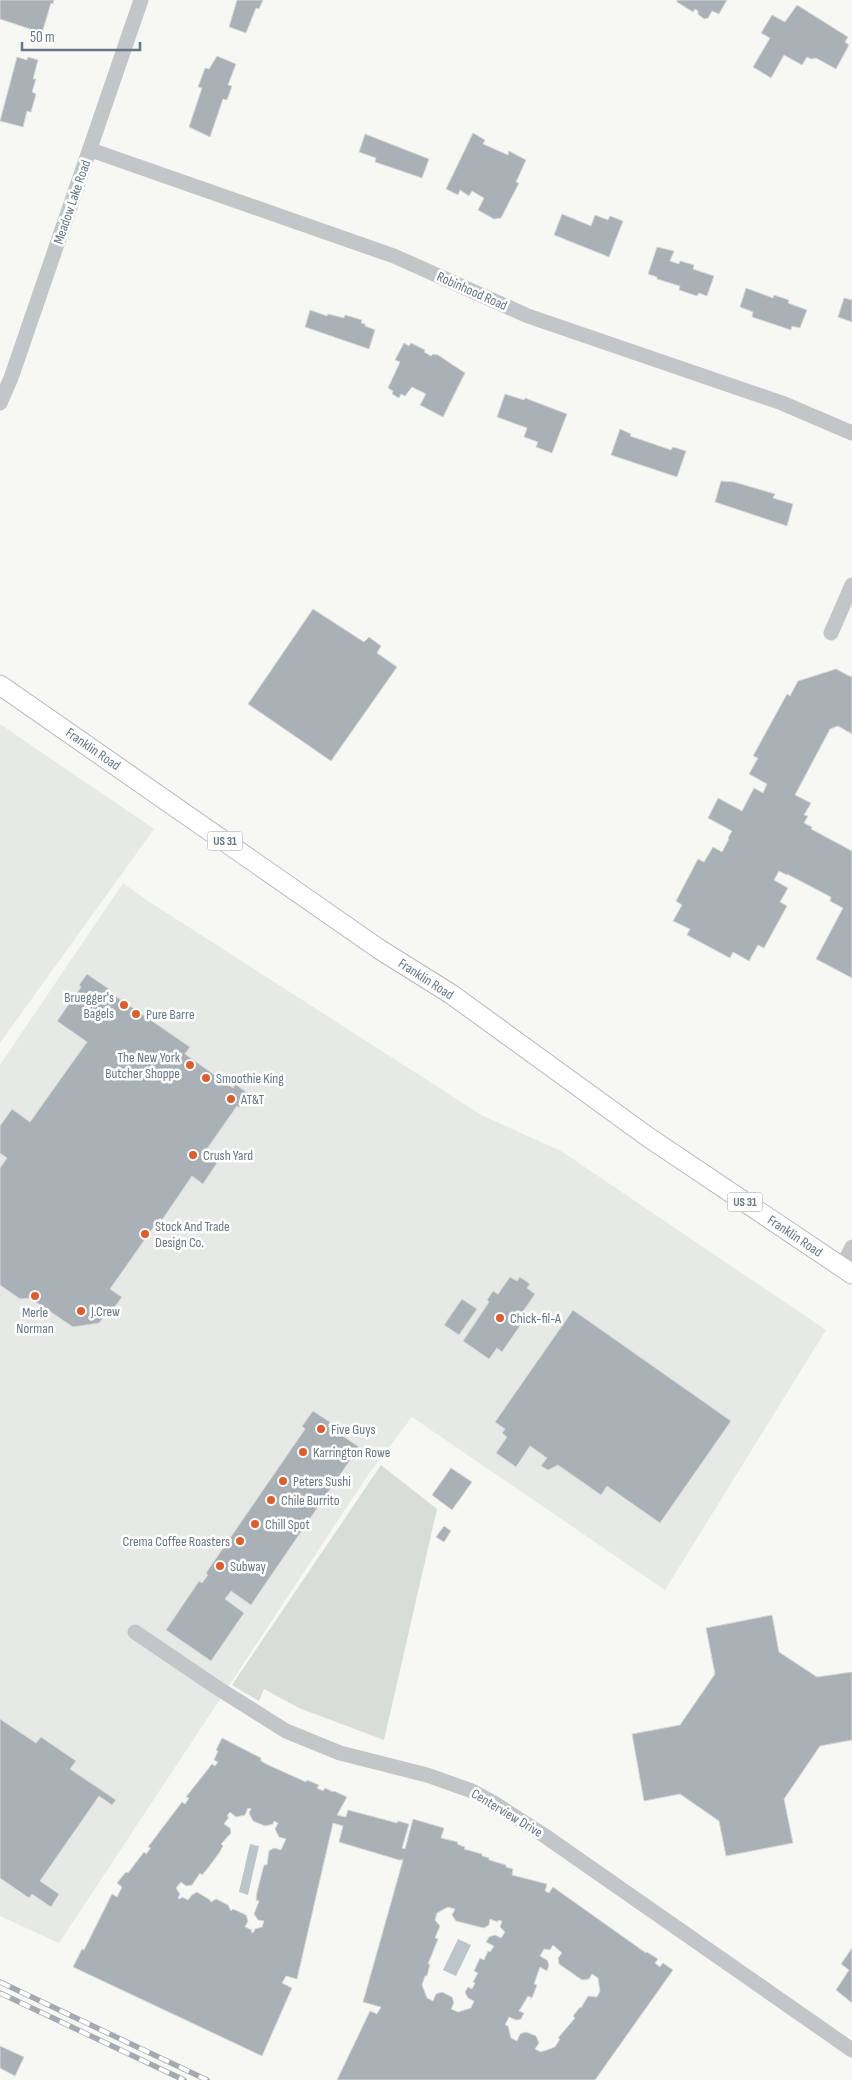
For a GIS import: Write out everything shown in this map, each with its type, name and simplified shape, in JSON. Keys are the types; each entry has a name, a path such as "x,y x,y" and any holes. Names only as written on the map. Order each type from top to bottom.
{"main road":[{"name":"Franklin Road","path":"0,685 379,949 451,994 648,1137 847,1271"}],"street":[{"name":"Meadow Lake Road","path":"0,403 11,378 91,150 141,0"},
{"name":"Robinhood Road","path":"91,150 394,256 528,316 782,403 852,433"},
{"path":"831,633 852,585"},
{"path":"847,1271 852,1247"},
{"name":"Centerview Drive","path":"134,1632 286,1731 340,1753 440,1779 494,1802 852,2050"}],"shaded area":[{"path":"0,724 154,829 0,1043"},
{"path":"123,883 148,901 483,1116 561,1151 826,1330 665,1590 412,1417 370,1472 59,1943 0,1916 0,1065"},
{"path":"381,1465 437,1509 384,1740 299,1708 264,1689 259,1701 232,1685"},
{"path":"250,1844 259,1846 248,1895 239,1892"},
{"path":"458,1939 471,1945 456,1976 443,1970"}],"building":[{"path":"0,0 54,0 53,4 51,3 42,33 0,19"},
{"path":"237,0 263,0 259,9 256,8 246,33 229,27"},
{"path":"677,0 727,0 719,14 712,11 708,18 704,19 698,14 698,11 695,9 693,12 677,2"},
{"path":"797,5 848,37 845,42 849,45 836,69 816,58 811,59 807,57 802,65 784,55 771,78 753,67 770,38 761,33 772,15 785,22"},
{"path":"217,56 236,64 228,85 232,86 227,100 223,99 210,137 189,127 202,88 198,87 205,68 209,69"},
{"path":"17,57 27,60 28,57 38,60 33,79 36,79 32,92 36,94 31,112 27,111 23,127 0,121"},
{"path":"473,133 485,140 483,144 508,155 509,151 526,160 516,182 519,183 501,218 494,219 478,210 484,198 472,191 469,196 460,190 458,195 446,189"},
{"path":"365,134 429,159 422,178 375,162 376,158 359,152"},
{"path":"562,214 591,226 595,215 608,220 610,216 623,221 609,257 554,235"},
{"path":"657,247 674,251 670,261 679,264 680,261 694,265 693,269 714,276 707,296 699,293 697,296 679,290 680,286 657,279 657,277 648,274"},
{"path":"746,288 773,298 774,295 789,300 788,303 807,310 800,328 792,326 791,330 752,317 753,312 740,307"},
{"path":"844,298 852,300 852,322 838,317"},
{"path":"310,310 327,316 328,314 344,318 345,315 362,320 361,323 375,330 369,349 305,327"},
{"path":"404,343 409,346 411,343 425,350 424,352 431,356 433,354 438,355 465,373 443,417 420,405 426,394 412,387 405,396 401,394 399,398 392,394 393,391 388,388 400,362 395,360"},
{"path":"505,394 524,400 525,398 567,414 552,453 536,447 538,442 524,437 527,428 497,417"},
{"path":"620,429 631,434 630,436 671,450 673,447 686,451 677,477 611,455"},
{"path":"721,481 734,482 775,494 773,498 793,504 787,526 715,502"},
{"path":"313,609 364,642 369,637 381,646 377,653 397,667 331,761 248,704"},
{"path":"836,669 851,677 852,675 852,734 838,726 830,729 795,795 811,803 804,815 808,816 804,823 812,827 811,829 852,851 852,978 816,959 843,908 830,901 831,897 779,871 774,880 788,888 780,902 787,906 764,948 758,945 749,961 733,952 730,958 687,935 690,929 673,921 682,905 676,901 698,859 704,862 713,847 722,852 732,831 708,818 718,798 742,811 754,788 763,793 767,784 749,774 758,758 753,756 787,694 790,696 798,681"},
{"path":"87,974 109,989 106,992 111,993 190,1047 185,1054 233,1088 235,1084 249,1094 239,1108 237,1106 204,1153 217,1163 203,1184 192,1176 162,1220 160,1218 110,1289 122,1297 109,1315 107,1313 99,1323 73,1327 30,1298 20,1299 0,1285 0,1168 7,1158 0,1153 0,1126 12,1109 30,1122 87,1042 57,1021 81,987 79,985"},
{"name":"Chick-fil-A","path":"510,1277 517,1281 520,1277 530,1284 527,1288 535,1294 520,1316 524,1320 502,1352 497,1348 489,1359 463,1341 489,1302 487,1300 493,1291 498,1294"},
{"path":"462,1299 477,1309 459,1335 444,1325"},
{"path":"573,1310 731,1421 660,1523 607,1486 601,1495 558,1465 548,1470 541,1466 547,1458 530,1446 516,1467 496,1453 507,1437 502,1433 505,1429 495,1422"},
{"path":"313,1411 330,1422 328,1426 359,1447 251,1605 231,1591 225,1599 244,1613 211,1661 166,1630 199,1581 202,1583 208,1575 206,1573 305,1429 302,1426"},
{"path":"451,1468 472,1482 452,1510 432,1495"},
{"path":"444,1526 451,1531 444,1542 436,1537"},
{"path":"772,1615 779,1652 817,1677 852,1672 852,1740 820,1746 784,1799 793,1843 726,1856 719,1821 680,1794 644,1801 632,1734 680,1725 715,1674 706,1628"},
{"path":"0,1719 36,1743 41,1737 76,1761 70,1769 116,1800 112,1805 99,1796 40,1881 59,1894 51,1907 32,1894 29,1898 0,1878"},
{"path":"222,1738 261,1758 261,1761 266,1764 306,1782 307,1780 319,1785 317,1788 323,1791 325,1788 347,1797 337,1815 346,1817 348,1810 397,1823 398,1821 409,1824 402,1848 405,1849 413,1819 444,1828 441,1838 458,1842 457,1844 465,1847 464,1849 482,1854 482,1856 489,1858 489,1860 506,1865 506,1867 513,1869 512,1875 547,1884 545,1891 549,1893 553,1887 646,1953 658,1959 655,1963 660,1967 663,1963 673,1970 595,2080 337,2080 370,2011 377,2014 381,2007 363,2002 403,1860 339,1842 343,1826 333,1823 297,1979 286,1976 282,1983 292,1988 262,2056 73,1967 82,1949 84,1950 112,1894 117,1897 122,1887 117,1883 126,1872 128,1873 144,1852 146,1854 151,1848 148,1847 182,1802 185,1804 189,1798 186,1797 212,1764 215,1766 218,1762 214,1760 218,1751 216,1750","holes":["248,1808 251,1809 249,1813 253,1821 265,1826 273,1824 274,1821 278,1823 275,1829 279,1837 286,1839 281,1850 274,1848 269,1851 267,1865 264,1865 257,1892 256,1900 259,1901 254,1914 258,1920 264,1921 262,1927 255,1929 253,1933 251,1932 252,1930 245,1927 248,1921 246,1915 233,1909 231,1911 228,1905 216,1899 211,1902 197,1892 188,1900 182,1897 180,1899 178,1898 180,1894 176,1888 181,1882 186,1886 192,1885 200,1873 202,1875 219,1853 223,1846 221,1844 231,1833 230,1828 224,1824 230,1812 236,1817 245,1815","448,1907 455,1909 452,1915 456,1921 484,1928 489,1925 490,1919 498,1922 498,1920 502,1921 500,1927 505,1932 501,1938 495,1935 489,1937 486,1942 494,1946 490,1952 488,1951 484,1960 480,1958 474,1971 478,1973 473,1982 475,1983 472,1989 468,1987 465,1992 468,1998 474,2001 471,2008 458,2012 451,2009 454,2003 452,1997 442,1992 436,1994 433,2001 427,1998 422,1985 425,1976 427,1976 430,1964 428,1964 438,1939 435,1938 440,1926 435,1920 437,1913","553,1945 562,1953 558,1958 559,1964 582,1980 589,1979 592,1974 598,1978 600,1991 597,1997 588,1996 581,2008 573,2016 575,2018 558,2038 560,2039 555,2047 541,2052 535,2049 539,2043 536,2036 526,2032 520,2034 517,2041 511,2038 508,2026 505,2025 509,2017 516,2020 521,2019 524,2013 519,2011 528,1996 532,1998 537,1985 534,1984 540,1967 547,1971 549,1965 547,1960 540,1956 544,1949 550,1950"]},
{"path":"852,1948 852,2003 836,1990 849,1970 841,1964"},
{"path":"0,2046 24,2057 15,2076 0,2068"}],"railway":[{"path":"0,1982 207,2080"},
{"path":"0,1993 184,2080"}],"place":[{"name":"Bruegger's Bagels","path":"124,1005"},
{"name":"Pure Barre","path":"136,1014"},
{"name":"The New York Butcher Shoppe","path":"190,1065"},
{"name":"Smoothie King","path":"206,1078"},
{"name":"AT&T","path":"231,1099"},
{"name":"Crush Yard","path":"193,1155"},
{"name":"Stock And Trade Design Co.","path":"145,1234"},
{"name":"Merle Norman","path":"35,1296"},
{"name":"J.Crew","path":"81,1311"},
{"name":"Chick-fil-A","path":"500,1318"},
{"name":"Five Guys","path":"321,1429"},
{"name":"Karrington Rowe","path":"303,1452"},
{"name":"Peters Sushi","path":"283,1481"},
{"name":"Chile Burrito","path":"271,1500"},
{"name":"Chill Spot","path":"255,1524"},
{"name":"Crema Coffee Roasters","path":"240,1541"},
{"name":"Subway","path":"220,1566"}]}
